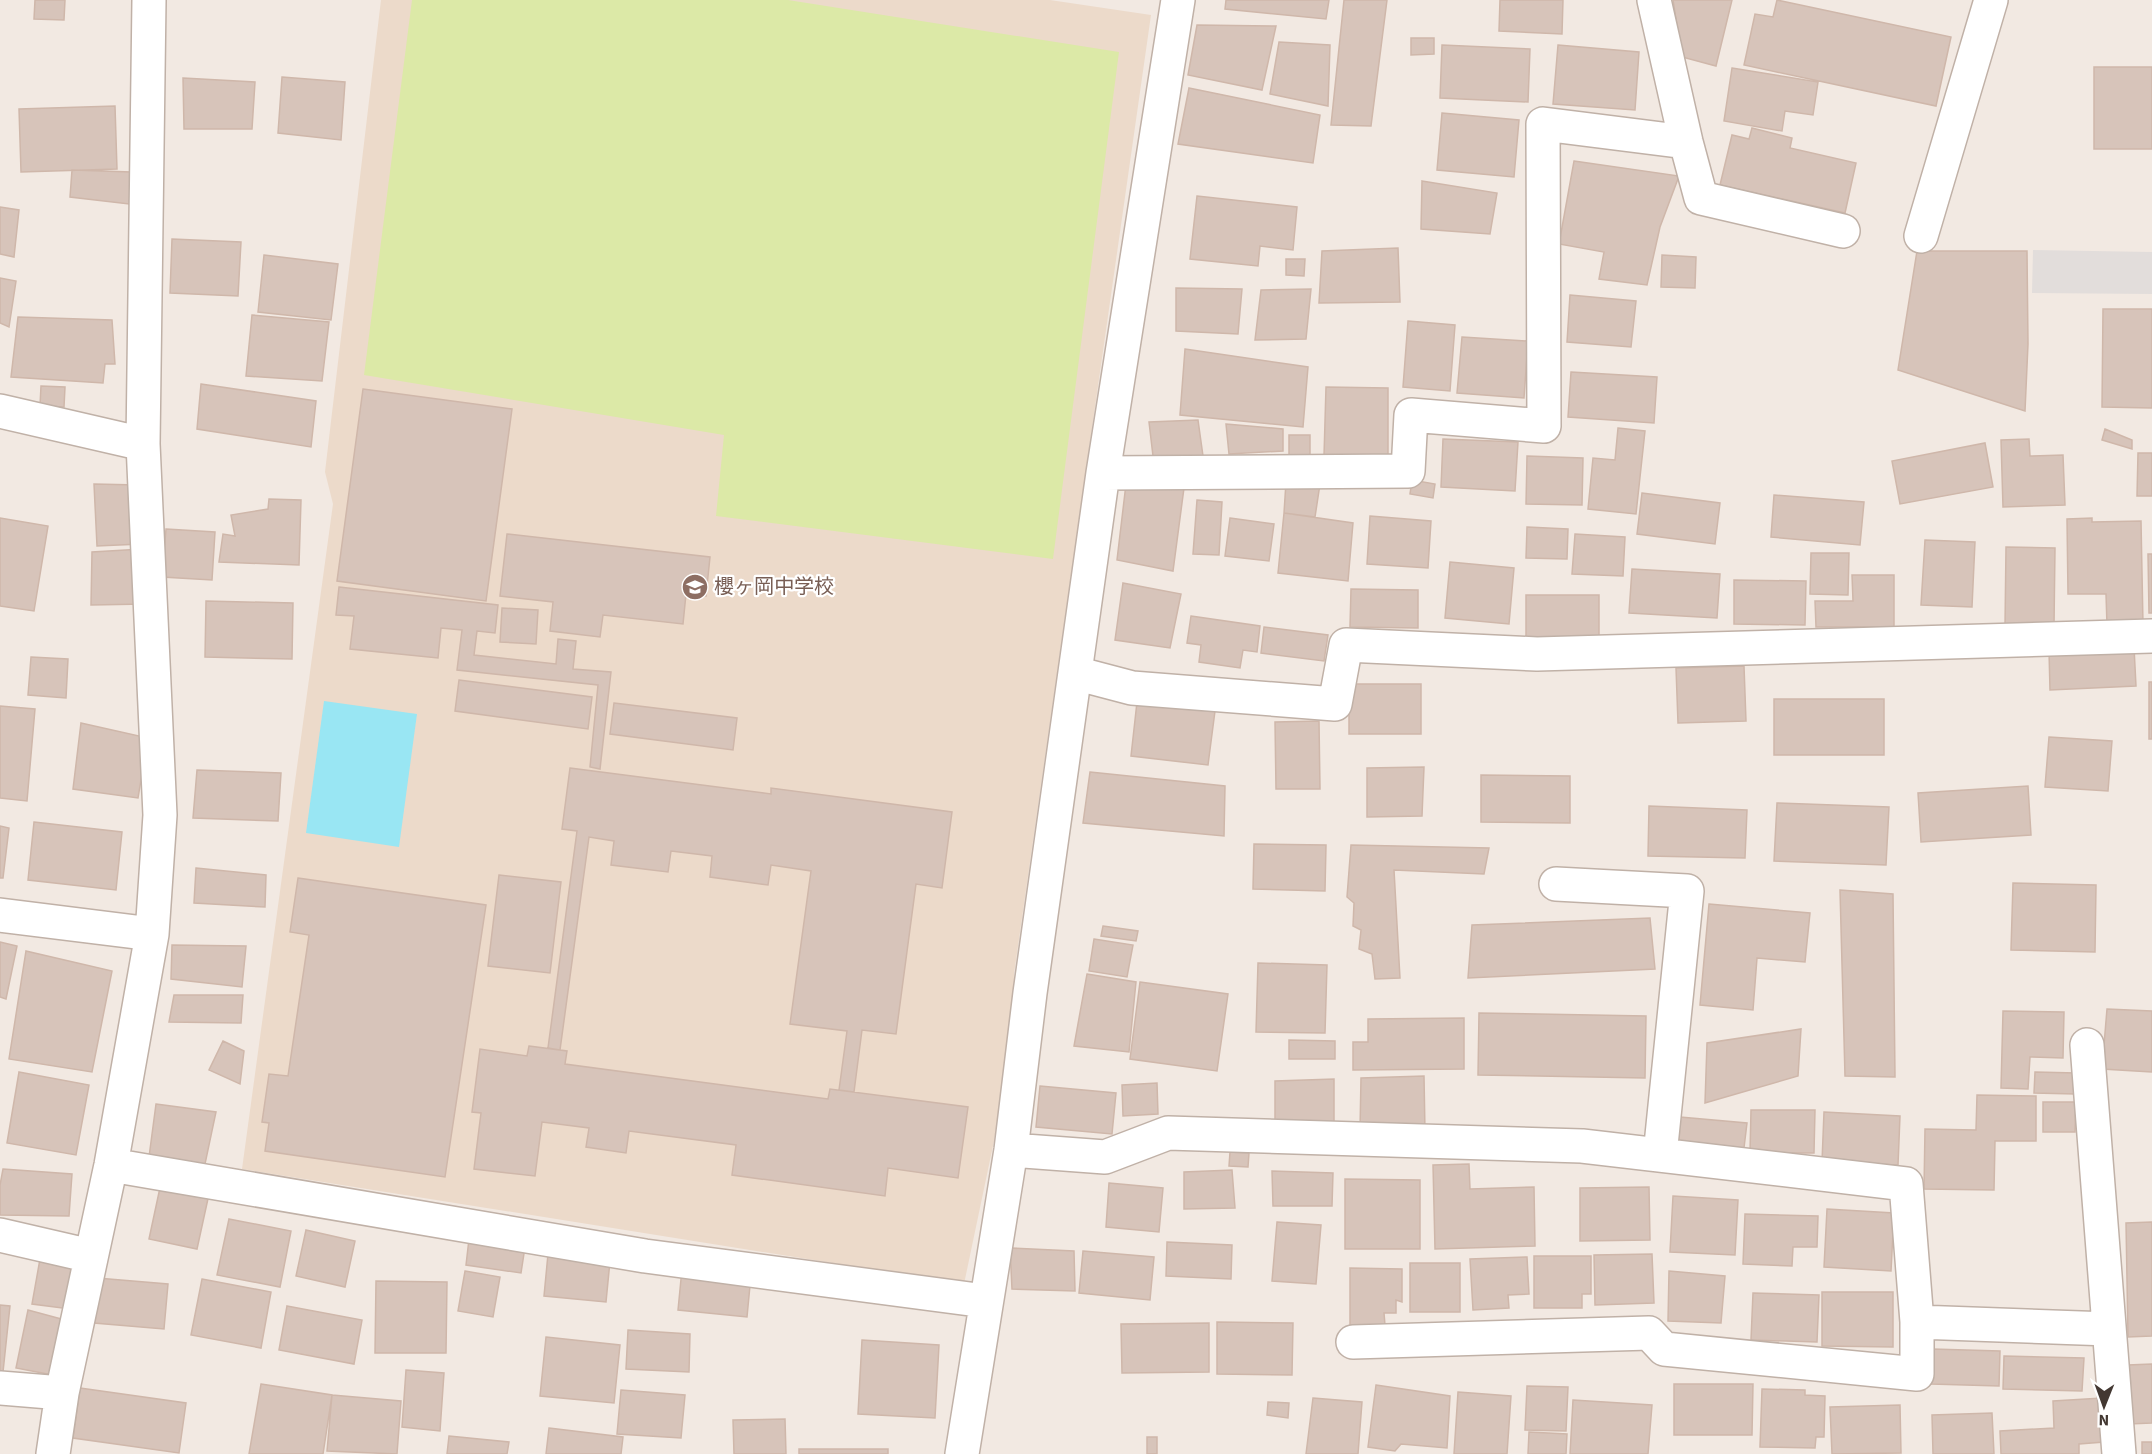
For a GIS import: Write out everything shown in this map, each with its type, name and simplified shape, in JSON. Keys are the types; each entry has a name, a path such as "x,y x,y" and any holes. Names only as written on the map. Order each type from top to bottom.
{"street":[{"path":"53,1454 62,1393 111,1165 152,934 160,815 143,444 149,0"},
{"path":"962,1454 1011,1150 1030,993 1103,473 1178,0"},
{"path":"1654,0 1701,198 1843,231"},
{"path":"1921,236 1990,0"},
{"path":"1103,473 1408,471 1411,415 1544,426 1543,124 1686,141"},
{"path":"0,411 143,444"},
{"path":"1075,673 1132,688 1335,704 1346,645 1537,654 2152,636"},
{"path":"1556,884 1688,891 1660,1155"},
{"path":"0,915 152,934"},
{"path":"2087,1045 2118,1454"},
{"path":"1011,1150 1105,1157 1168,1133 1582,1146 1906,1184 1917,1322 1917,1374 1664,1349 1649,1333 1353,1342"},
{"path":"111,1165 645,1256 986,1301"},
{"path":"0,1235 91,1256"},
{"path":"1917,1322 2109,1329"},
{"path":"0,1388 62,1393"}],"shaded area":[{"name":"櫻ヶ岡中学校","path":"381,0 1050,0 1151,15 1014,974 1013,1016 994,1141 964,1284 242,1169 333,504 325,472"},
{"path":"2033,250 2152,252 2152,294 2032,293"}],"green space":[{"path":"412,0 788,0 1119,52 1053,559 716,516 724,435 364,375"}],"water":[{"path":"324,701 417,714 399,847 306,833"}],"building":[{"path":"35,0 65,0 64,20 34,19"},
{"path":"1226,0 1329,0 1326,19 1225,9"},
{"path":"1344,0 1387,0 1371,126 1331,125"},
{"path":"1500,0 1563,0 1562,34 1499,31"},
{"path":"1673,0 1732,0 1716,66 1682,57"},
{"path":"1777,0 1951,37 1936,106 1744,65 1755,14 1773,17"},
{"path":"1197,25 1276,26 1262,90 1188,75"},
{"path":"1411,38 1434,38 1434,54 1411,55"},
{"path":"1279,42 1330,45 1328,106 1270,94"},
{"path":"1442,45 1530,49 1528,102 1440,98"},
{"path":"1558,45 1639,52 1635,110 1553,104"},
{"path":"2094,67 2152,67 2152,149 2094,149"},
{"path":"1732,68 1818,82 1813,115 1785,111 1782,131 1724,121"},
{"path":"282,77 345,82 341,140 278,133"},
{"path":"183,78 255,82 252,129 184,129"},
{"path":"1189,88 1320,115 1313,163 1178,144"},
{"path":"115,106 117,169 21,172 19,109"},
{"path":"1442,113 1519,120 1514,177 1437,170"},
{"path":"1752,128 1792,138 1790,148 1856,163 1845,213 1720,185 1732,135 1749,139"},
{"path":"1574,161 1679,176 1660,227 1647,285 1599,279 1604,252 1559,244"},
{"path":"72,170 131,172 129,204 70,197"},
{"path":"1422,181 1497,193 1490,234 1421,229"},
{"path":"1197,196 1297,207 1293,250 1260,246 1258,266 1190,259"},
{"path":"0,207 19,210 14,257 0,254"},
{"path":"172,239 241,242 238,296 170,293"},
{"path":"1398,248 1400,302 1319,303 1322,251"},
{"path":"1917,251 2027,251 2028,344 2025,411 1898,370"},
{"path":"264,255 338,264 331,320 258,312"},
{"path":"1662,255 1696,257 1695,288 1661,287"},
{"path":"1286,259 1305,259 1304,276 1286,275"},
{"path":"0,278 16,281 9,327 0,323"},
{"path":"1176,288 1242,289 1238,334 1176,331"},
{"path":"1311,289 1306,339 1255,340 1261,290"},
{"path":"1570,295 1636,301 1631,347 1567,342"},
{"path":"2103,309 2152,309 2152,408 2102,407"},
{"path":"252,315 329,322 322,381 246,376"},
{"path":"18,317 112,320 115,364 105,364 103,383 11,377"},
{"path":"1408,321 1455,325 1450,391 1403,387"},
{"path":"1462,337 1528,341 1524,398 1457,393"},
{"path":"1185,349 1308,367 1303,427 1180,415"},
{"path":"1571,372 1657,377 1654,423 1568,417"},
{"path":"201,384 316,401 311,447 197,429"},
{"path":"41,386 65,387 64,407 40,406"},
{"path":"1326,387 1388,388 1388,455 1324,456"},
{"path":"363,389 512,409 486,601 337,581"},
{"path":"1198,420 1203,456 1153,456 1149,422"},
{"path":"1226,424 1283,429 1283,451 1229,454"},
{"path":"1618,428 1645,431 1636,514 1588,509 1593,458 1615,460"},
{"path":"2105,429 2132,440 2132,449 2102,440"},
{"path":"1289,435 1310,435 1310,460 1289,460"},
{"path":"1443,439 1518,442 1515,491 1441,487"},
{"path":"2029,439 2030,456 2063,455 2065,505 2003,507 2001,440"},
{"path":"1985,443 1993,487 1900,504 1892,461"},
{"path":"2138,453 2152,453 2152,496 2137,496"},
{"path":"1527,456 1583,458 1582,505 1526,504"},
{"path":"1412,480 1435,484 1433,498 1410,494"},
{"path":"1286,482 1320,484 1315,517 1284,513"},
{"path":"94,484 138,485 141,544 97,546"},
{"path":"1126,484 1184,488 1173,571 1117,560"},
{"path":"1642,493 1720,503 1715,544 1637,534"},
{"path":"1774,495 1864,502 1860,545 1771,537"},
{"path":"269,499 301,500 299,565 219,562 223,534 235,536 231,515 268,509"},
{"path":"1197,500 1222,502 1219,555 1193,554"},
{"path":"1284,513 1353,523 1348,581 1278,573"},
{"path":"1370,516 1431,521 1428,568 1367,564"},
{"path":"0,518 48,526 34,611 0,606"},
{"path":"1230,518 1274,524 1269,561 1225,556"},
{"path":"2092,518 2092,522 2141,521 2143,624 2107,625 2106,594 2068,594 2067,519"},
{"path":"1527,527 1568,529 1567,559 1526,558"},
{"path":"166,529 215,532 212,580 162,577"},
{"path":"507,534 710,557 706,596 686,594 683,624 603,615 600,637 550,631 553,602 500,596"},
{"path":"1575,534 1625,537 1623,576 1572,574"},
{"path":"1925,540 1975,542 1972,607 1921,605"},
{"path":"2006,547 2055,548 2054,627 2005,627"},
{"path":"142,549 145,604 91,605 92,552"},
{"path":"1811,553 1849,553 1848,595 1810,594"},
{"path":"2148,554 2152,554 2152,613 2149,613"},
{"path":"1450,562 1514,568 1509,624 1445,618"},
{"path":"1632,569 1720,574 1717,618 1629,613"},
{"path":"1852,575 1894,575 1894,627 1816,627 1815,601 1853,601"},
{"path":"1734,580 1806,581 1805,625 1734,624"},
{"path":"1123,583 1181,594 1170,648 1115,640"},
{"path":"339,587 498,605 495,633 477,631 474,655 556,664 558,639 576,641 573,669 611,672 600,769 590,767 598,685 457,670 462,630 441,628 438,658 350,649 354,616 336,615"},
{"path":"1351,589 1418,590 1418,628 1350,627"},
{"path":"1526,595 1599,595 1599,638 1526,637"},
{"path":"206,601 293,603 292,659 205,657"},
{"path":"502,608 538,610 536,644 500,642"},
{"path":"1191,616 1260,626 1257,652 1243,650 1240,668 1199,662 1201,645 1187,643"},
{"path":"1264,627 1328,635 1324,661 1261,653"},
{"path":"2134,647 2136,686 2050,690 2049,651"},
{"path":"31,657 68,659 66,698 28,695"},
{"path":"1744,666 1746,721 1678,723 1676,668"},
{"path":"459,680 592,697 588,729 455,711"},
{"path":"2149,682 2152,682 2152,739 2149,739"},
{"path":"1349,684 1421,684 1421,734 1349,734"},
{"path":"1774,699 1884,699 1884,755 1774,755"},
{"path":"1137,702 1215,711 1208,765 1131,756"},
{"path":"614,703 737,718 733,750 610,734"},
{"path":"0,706 35,709 27,801 0,798"},
{"path":"1319,721 1320,789 1276,789 1275,722"},
{"path":"81,723 148,738 138,798 73,789"},
{"path":"2049,737 2112,741 2108,791 2045,787"},
{"path":"1424,767 1422,816 1367,817 1367,768"},
{"path":"570,768 771,794 771,788 952,812 942,888 916,884 896,1034 862,1030 854,1092 839,1090 847,1031 790,1024 811,871 771,865 768,885 710,877 712,856 671,851 668,872 611,865 614,841 589,837 560,1050 548,1048 577,831 562,829"},
{"path":"197,770 281,773 278,821 193,818"},
{"path":"1090,772 1225,786 1224,836 1083,823"},
{"path":"1481,775 1570,776 1570,823 1481,822"},
{"path":"2028,786 2031,835 1921,842 1918,793"},
{"path":"1777,803 1889,807 1886,865 1774,861"},
{"path":"1649,806 1747,810 1745,858 1648,856"},
{"path":"34,822 122,832 116,890 28,880"},
{"path":"0,826 9,828 3,878 0,878"},
{"path":"1254,844 1326,845 1325,891 1253,889"},
{"path":"1351,845 1489,848 1484,874 1394,870 1400,978 1375,979 1372,954 1359,949 1361,930 1353,926 1354,903 1347,897"},
{"path":"196,868 266,875 265,907 194,903"},
{"path":"499,875 561,882 550,973 488,966"},
{"path":"298,878 486,905 445,1177 265,1151 269,1123 262,1122 269,1074 288,1076 309,935 290,932"},
{"path":"2013,883 2096,885 2095,952 2011,950"},
{"path":"1840,890 1893,894 1895,1077 1845,1076"},
{"path":"1709,904 1810,913 1805,962 1757,958 1753,1010 1700,1005"},
{"path":"1650,918 1655,969 1468,978 1472,925"},
{"path":"1103,926 1138,931 1136,941 1101,936"},
{"path":"1094,939 1133,945 1127,977 1089,971"},
{"path":"0,942 17,946 6,999 0,997"},
{"path":"172,945 246,946 242,987 171,979"},
{"path":"26,951 112,971 92,1072 9,1059"},
{"path":"1258,963 1327,965 1325,1033 1256,1032"},
{"path":"1087,974 1136,982 1129,1052 1074,1046"},
{"path":"1140,982 1228,994 1217,1071 1130,1059"},
{"path":"174,995 243,995 241,1023 169,1022"},
{"path":"2107,1009 2152,1011 2152,1072 2102,1069"},
{"path":"2003,1011 2064,1012 2063,1058 2030,1057 2028,1089 2001,1088"},
{"path":"1479,1013 1646,1016 1645,1078 1478,1075"},
{"path":"1464,1018 1464,1069 1353,1070 1353,1042 1368,1042 1368,1019"},
{"path":"1801,1029 1798,1076 1705,1103 1707,1043"},
{"path":"1289,1040 1335,1041 1335,1059 1289,1059"},
{"path":"223,1041 244,1051 240,1084 209,1070"},
{"path":"529,1046 567,1051 565,1064 828,1099 830,1089 968,1107 958,1178 888,1168 885,1196 732,1175 736,1145 629,1131 626,1153 586,1147 589,1128 542,1122 535,1176 474,1169 481,1113 472,1112 480,1049 527,1056"},
{"path":"19,1072 89,1085 76,1155 7,1143"},
{"path":"2035,1072 2076,1073 2075,1094 2034,1093"},
{"path":"1424,1076 1425,1132 1360,1130 1361,1078"},
{"path":"1334,1079 1334,1129 1275,1126 1275,1081"},
{"path":"1157,1083 1158,1114 1123,1116 1122,1085"},
{"path":"1040,1086 1116,1093 1112,1134 1036,1127"},
{"path":"1977,1095 2036,1096 2036,1141 1995,1141 1994,1190 1924,1189 1925,1129 1976,1130"},
{"path":"2043,1102 2076,1102 2075,1132 2043,1132"},
{"path":"156,1104 216,1112 205,1164 149,1157"},
{"path":"1751,1110 1815,1110 1814,1153 1750,1153"},
{"path":"1824,1112 1900,1116 1898,1165 1822,1162"},
{"path":"1680,1117 1747,1123 1743,1156 1677,1149"},
{"path":"1230,1152 1249,1153 1248,1167 1229,1166"},
{"path":"1469,1164 1470,1189 1534,1187 1535,1246 1435,1249 1433,1165"},
{"path":"3,1169 72,1174 69,1216 0,1215 0,1185"},
{"path":"1232,1170 1235,1208 1184,1209 1184,1172"},
{"path":"1272,1171 1333,1173 1332,1206 1273,1206"},
{"path":"1345,1179 1420,1180 1420,1249 1345,1249"},
{"path":"161,1183 209,1194 197,1249 149,1239"},
{"path":"1109,1183 1163,1188 1159,1232 1106,1227"},
{"path":"1649,1187 1650,1240 1580,1241 1580,1188"},
{"path":"1673,1196 1738,1200 1735,1255 1670,1252"},
{"path":"1827,1209 1894,1213 1891,1271 1824,1267"},
{"path":"1745,1214 1818,1216 1817,1247 1793,1247 1792,1266 1743,1264"},
{"path":"229,1219 291,1231 280,1287 217,1275"},
{"path":"1277,1222 1321,1225 1316,1284 1272,1281"},
{"path":"2152,1222 2152,1336 2128,1337 2126,1223"},
{"path":"306,1230 355,1241 345,1287 296,1276"},
{"path":"469,1239 525,1247 521,1273 466,1265"},
{"path":"1167,1242 1232,1245 1231,1279 1166,1276"},
{"path":"1010,1248 1074,1251 1075,1291 1012,1289"},
{"path":"1083,1251 1154,1257 1150,1300 1079,1293"},
{"path":"548,1254 610,1261 606,1302 544,1296"},
{"path":"1652,1254 1654,1303 1595,1305 1594,1255"},
{"path":"1534,1256 1591,1256 1591,1294 1582,1294 1582,1308 1534,1308"},
{"path":"1527,1257 1529,1294 1508,1295 1509,1308 1473,1310 1470,1259"},
{"path":"40,1259 79,1270 70,1309 32,1304"},
{"path":"1410,1263 1460,1263 1460,1312 1410,1312"},
{"path":"1350,1268 1402,1269 1402,1302 1396,1300 1396,1313 1384,1313 1385,1325 1350,1325"},
{"path":"682,1269 751,1275 747,1317 678,1310"},
{"path":"465,1271 500,1277 493,1317 458,1311"},
{"path":"1669,1271 1725,1276 1721,1323 1668,1321"},
{"path":"97,1278 168,1284 164,1329 94,1323"},
{"path":"202,1279 271,1292 261,1348 191,1335"},
{"path":"376,1281 447,1282 446,1353 375,1353"},
{"path":"1822,1292 1893,1292 1893,1347 1822,1346"},
{"path":"1753,1293 1819,1295 1817,1342 1751,1340"},
{"path":"0,1305 10,1306 3,1372 0,1371"},
{"path":"287,1306 362,1320 354,1364 279,1350"},
{"path":"28,1310 69,1321 58,1376 16,1368"},
{"path":"1217,1322 1293,1323 1292,1375 1217,1374"},
{"path":"1209,1323 1209,1372 1122,1373 1121,1324"},
{"path":"628,1330 690,1334 689,1372 626,1369"},
{"path":"546,1337 620,1345 614,1403 540,1396"},
{"path":"862,1340 939,1345 935,1418 858,1414"},
{"path":"1932,1349 2000,1351 1999,1386 1931,1384"},
{"path":"2004,1356 2084,1358 2082,1391 2003,1389"},
{"path":"2152,1364 2152,1423 2129,1424 2128,1365"},
{"path":"406,1370 444,1373 440,1431 402,1427"},
{"path":"261,1384 332,1395 323,1454 249,1454"},
{"path":"1674,1384 1753,1384 1752,1435 1674,1435"},
{"path":"1376,1385 1450,1396 1447,1448 1401,1444 1395,1451 1368,1447"},
{"path":"1527,1386 1568,1387 1566,1431 1525,1430"},
{"path":"80,1388 186,1403 179,1453 73,1438"},
{"path":"1762,1389 1805,1390 1805,1395 1825,1396 1824,1437 1816,1437 1815,1448 1760,1447"},
{"path":"621,1390 685,1395 681,1438 617,1434"},
{"path":"1458,1392 1511,1396 1507,1454 1454,1454"},
{"path":"332,1395 401,1401 397,1454 327,1451"},
{"path":"1313,1398 1362,1402 1358,1454 1306,1454"},
{"path":"2102,1398 2104,1442 2079,1444 2079,1454 2001,1454 2000,1431 2054,1428 2053,1401"},
{"path":"1573,1400 1652,1405 1648,1454 1570,1454"},
{"path":"1268,1402 1289,1403 1288,1418 1267,1415"},
{"path":"1900,1405 1901,1453 1832,1454 1830,1407"},
{"path":"1992,1413 1994,1454 1933,1454 1932,1415"},
{"path":"785,1419 786,1454 734,1454 733,1420"},
{"path":"549,1428 623,1437 621,1454 546,1454"},
{"path":"1529,1432 1567,1434 1566,1454 1528,1454"},
{"path":"449,1436 509,1442 507,1454 447,1454"},
{"path":"1147,1437 1157,1437 1157,1454 1147,1454"},
{"path":"2142,1442 2152,1442 2152,1454 2142,1454"},
{"path":"799,1449 888,1449 888,1454 799,1454"}],"place":[{"name":"櫻ヶ岡中学校","path":"695,587"}]}
